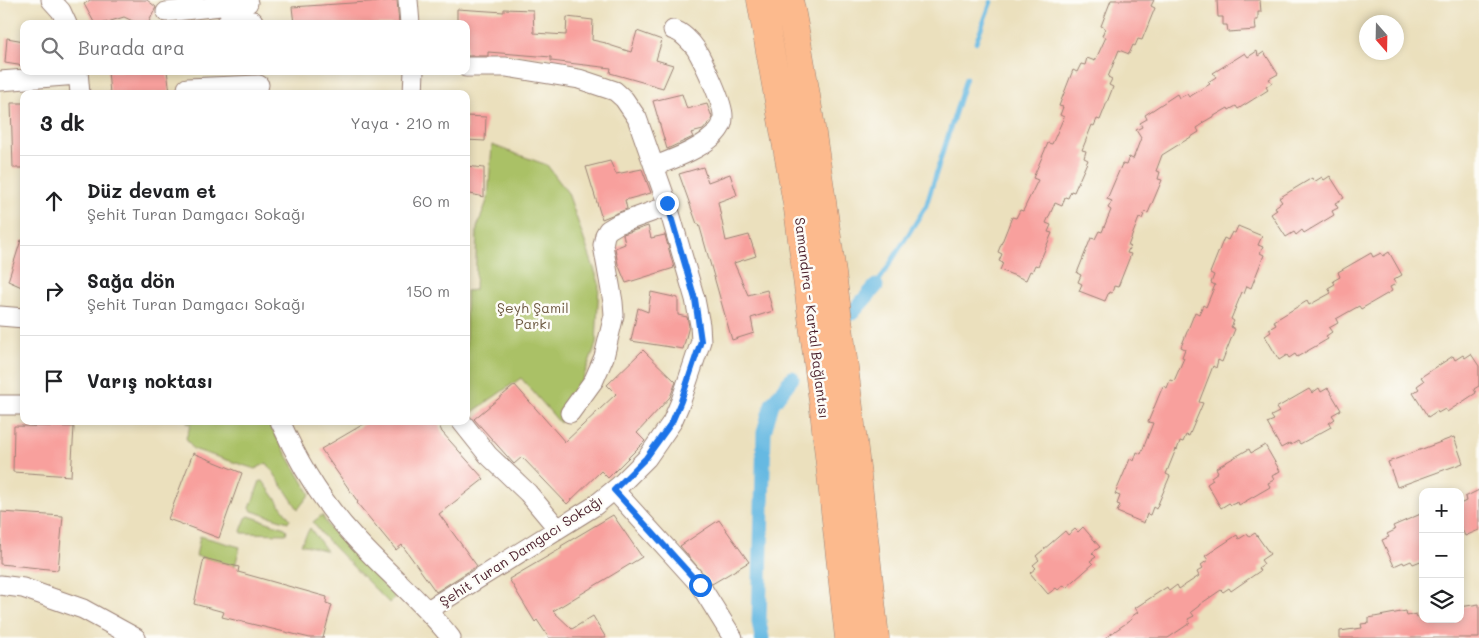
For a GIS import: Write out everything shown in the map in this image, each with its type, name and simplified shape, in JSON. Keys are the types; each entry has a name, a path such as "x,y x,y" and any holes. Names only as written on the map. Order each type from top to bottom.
{"highway":[{"name":"Samandıra - Kartal Bağlantısı","path":"761,0 798,209 823,401 849,638"},
{"name":"Samandıra - Kartal Bağlantısı","path":"789,0 797,36 844,360 875,638"}],"street":[{"path":"51,0 61,11 65,20"},
{"path":"408,0 410,20"},
{"path":"166,12 250,12"},
{"path":"234,20 250,12"},
{"path":"654,166 682,155 713,137 721,126 724,116 716,92 695,48 683,34 673,30"},
{"name":"Şehit Turan Damgacı Sokağı","path":"428,610 558,530 593,507 614,490 646,458 672,422 687,385 701,341 695,299 668,206 637,118 624,100 615,91 579,79 506,67 470,67"},
{"path":"0,81 58,75"},
{"path":"78,75 80,90"},
{"path":"413,90 414,75"},
{"path":"186,88 259,83"},
{"path":"570,413 594,380 604,357 614,315 603,245 605,235 608,230 618,224 668,206"},
{"path":"0,316 20,318"},
{"path":"0,405 20,405"},
{"path":"282,425 293,450 321,496 355,538 393,578 436,618 451,638"},
{"path":"464,425 488,455 528,494 558,530"},
{"name":"Şehit Turan Damgacı Sokağı","path":"614,490 700,585 733,638"},
{"path":"0,585 23,588 83,609 136,638"}],"green space":[{"name":"Şeyh Şamil Parkı","path":"492,145 547,165 568,193 599,283 596,344 577,394 560,423 521,378 471,413 470,411 470,291 475,290 477,228 488,198"},
{"path":"191,425 269,425 310,494 298,509 267,463 255,469 193,449 186,438"},
{"path":"260,481 263,481 290,519 288,522 252,511 250,508"},
{"path":"322,515 330,529 395,597 389,603 324,537 313,522"},
{"path":"249,516 285,528 287,530 286,534 242,533 246,518"},
{"path":"310,528 327,551 301,544"},
{"path":"200,536 240,547 235,566 196,556"}],"building":[{"path":"90,0 147,0 156,7 150,20 130,20 124,17 114,20 93,20 84,4"},
{"path":"397,0 399,20 294,20 292,7"},
{"path":"1111,0 1154,0 1151,6 1155,8 1142,40 1138,39 1129,54 1119,50 1108,77 1112,79 1109,85 1113,87 1100,120 1097,119 1094,126 1092,125 1082,150 1086,151 1084,158 1088,160 1074,192 1071,191 1068,198 1065,197 1062,206 1055,203 1046,223 1051,225 1048,232 1052,233 1038,266 1035,265 1026,280 1000,270 1003,263 999,261 1002,254 998,252 1012,217 1016,218 1020,210 1023,211 1038,180 1033,178 1048,143 1052,144 1064,117 1060,115 1063,107 1059,106 1073,70 1077,72 1081,64 1085,65 1087,58 1095,61 1106,37 1102,36 1105,28 1101,26"},
{"path":"1217,0 1260,0 1261,12 1258,12 1258,20 1255,20 1256,30 1228,32 1227,25 1223,25 1223,17 1218,17"},
{"path":"457,9 504,12 504,9 533,10 534,33 566,35 567,17 593,20 592,40 631,52 637,31 662,40 656,60 673,65 663,88 610,73 611,68 551,61 551,57 488,52 488,56 470,56 470,20 457,20"},
{"path":"7,38 20,40 20,65 5,63"},
{"path":"1257,51 1258,56 1264,52 1278,74 1269,79 1272,83 1266,87 1268,90 1238,109 1236,106 1229,110 1228,108 1202,123 1197,128 1199,132 1162,155 1156,171 1160,172 1158,179 1162,180 1148,213 1145,212 1142,219 1139,218 1128,246 1130,246 1127,253 1131,254 1118,287 1114,286 1112,293 1109,292 1105,301 1079,291 1082,284 1078,282 1081,275 1077,273 1091,238 1095,239 1099,231 1102,232 1111,210 1108,208 1112,201 1107,199 1122,164 1126,165 1129,157 1133,159 1141,138 1136,130 1142,127 1140,123 1147,119 1145,115 1177,94 1179,98 1187,94 1189,97 1210,84 1208,82 1216,77 1213,73 1245,53 1248,57"},
{"path":"108,75 168,75 170,90 110,90"},
{"path":"682,94 687,109 707,104 712,117 703,130 691,133 693,137 667,149 653,101"},
{"path":"11,103 20,103 20,168 13,168"},
{"path":"470,116 486,117 485,141 470,140"},
{"path":"610,161 616,174 642,169 651,193 625,200 627,209 602,219 586,167"},
{"path":"470,166 484,168 484,197 470,194"},
{"path":"703,167 708,182 730,174 737,195 718,202 726,241 749,235 756,256 734,263 748,295 767,290 773,311 751,318 754,333 732,340 699,224 697,224 679,174"},
{"path":"1330,176 1344,198 1335,203 1338,208 1332,211 1334,215 1304,233 1302,230 1296,235 1294,232 1286,237 1271,214 1277,210 1275,207 1282,202 1279,198 1312,178 1314,182 1322,177 1324,180"},
{"path":"648,226 651,238 665,235 674,268 626,283 618,264 615,248 625,244 623,234"},
{"path":"1238,226 1262,236 1258,245 1263,247 1260,253 1264,255 1251,288 1247,286 1244,294 1242,292 1231,319 1234,321 1231,327 1235,329 1222,362 1218,360 1216,368 1213,366 1199,402 1203,403 1189,436 1186,435 1183,442 1180,441 1166,474 1170,476 1156,509 1153,507 1150,515 1147,514 1144,523 1117,512 1120,505 1117,504 1120,496 1115,494 1130,459 1134,461 1137,452 1141,454 1153,423 1148,422 1163,386 1167,388 1170,380 1174,381 1184,358 1182,357 1185,349 1181,347 1195,312 1199,314 1203,305 1206,307 1215,285 1211,283 1214,275 1210,273 1224,238 1228,240 1232,232 1235,233"},
{"path":"20,243 20,286 8,281"},
{"path":"1389,252 1402,275 1393,280 1396,284 1390,287 1392,291 1361,309 1359,306 1336,319 1338,323 1329,328 1332,332 1326,336 1328,339 1297,357 1295,354 1289,358 1287,355 1279,360 1265,336 1271,332 1269,329 1276,325 1274,321 1307,301 1309,305 1331,293 1328,288 1335,284 1333,281 1340,277 1338,272 1371,253 1373,257 1381,253 1383,256"},
{"path":"651,292 678,298 678,315 687,317 689,326 683,349 631,341 638,308 648,312"},
{"path":"643,350 676,382 670,397 637,433 645,441 608,478 601,471 567,504 522,457 514,464 474,419 515,385 565,442 616,394 607,385"},
{"path":"1471,354 1479,366 1479,386 1474,389 1476,393 1447,412 1445,409 1438,413 1437,411 1428,417 1413,393 1419,389 1417,386 1424,381 1421,377 1453,356 1455,360 1463,355 1465,358"},
{"path":"1319,388 1321,392 1328,388 1341,410 1332,415 1335,419 1329,423 1331,427 1300,444 1298,441 1281,448 1267,423 1274,420 1271,416 1279,412 1276,408 1309,389 1312,393"},
{"path":"362,425 439,425 442,432 484,479 439,514 477,566 436,592 402,545 396,550 357,503 321,449"},
{"path":"14,426 74,427 71,476 13,472"},
{"path":"1454,437 1463,463 1397,487 1388,462"},
{"path":"1265,445 1280,471 1272,476 1274,480 1268,483 1270,487 1239,505 1238,502 1231,505 1229,503 1221,508 1207,484 1213,480 1211,477 1218,472 1216,468 1249,449 1251,453"},
{"path":"193,453 242,473 219,538 168,519"},
{"path":"1479,490 1479,530 1465,536 1464,502 1466,501 1465,497"},
{"path":"1,512 63,516 58,570 0,564"},
{"path":"613,515 642,557 553,611 572,629 593,616 606,638 549,638 537,620 535,622 509,579"},
{"path":"1419,515 1419,562 1413,564 1411,561 1404,564 1403,562 1394,566 1382,540 1389,537 1387,534 1395,530 1393,526"},
{"path":"719,520 749,562 712,584 680,546"},
{"path":"1083,527 1100,547 1092,553 1096,557 1090,561 1093,564 1066,588 1064,585 1048,594 1030,573 1036,568 1033,565 1039,560 1036,556 1065,531 1068,535 1075,529 1078,532"},
{"path":"1255,533 1270,554 1261,560 1264,564 1258,568 1260,571 1231,591 1229,588 1223,592 1221,590 1199,605 1191,612 1194,616 1188,619 1190,623 1168,638 1105,638 1132,619 1131,617 1138,612 1135,608 1167,587 1169,591 1177,585 1179,589 1199,576 1197,572 1203,568 1201,565 1208,560 1205,556 1237,535 1239,539 1247,534 1249,537"},
{"path":"204,558 239,567 238,572 327,597 326,603 332,605 323,638 310,638 222,617 224,612 194,604"},
{"path":"1479,604 1479,638 1340,638 1340,631 1362,628 1361,624 1369,623 1369,618 1406,611 1407,616 1416,614 1417,618 1419,618 1419,623 1464,623 1464,606"}],"waterway":[{"path":"976,42 991,2"},
{"path":"876,286 926,206 966,78"},
{"path":"852,313 876,286"},
{"path":"762,638 759,622 764,432 772,404 792,378"}],"route":[{"path":"667,203 695,299 701,341 672,422 646,458 614,490 700,585"}]}
